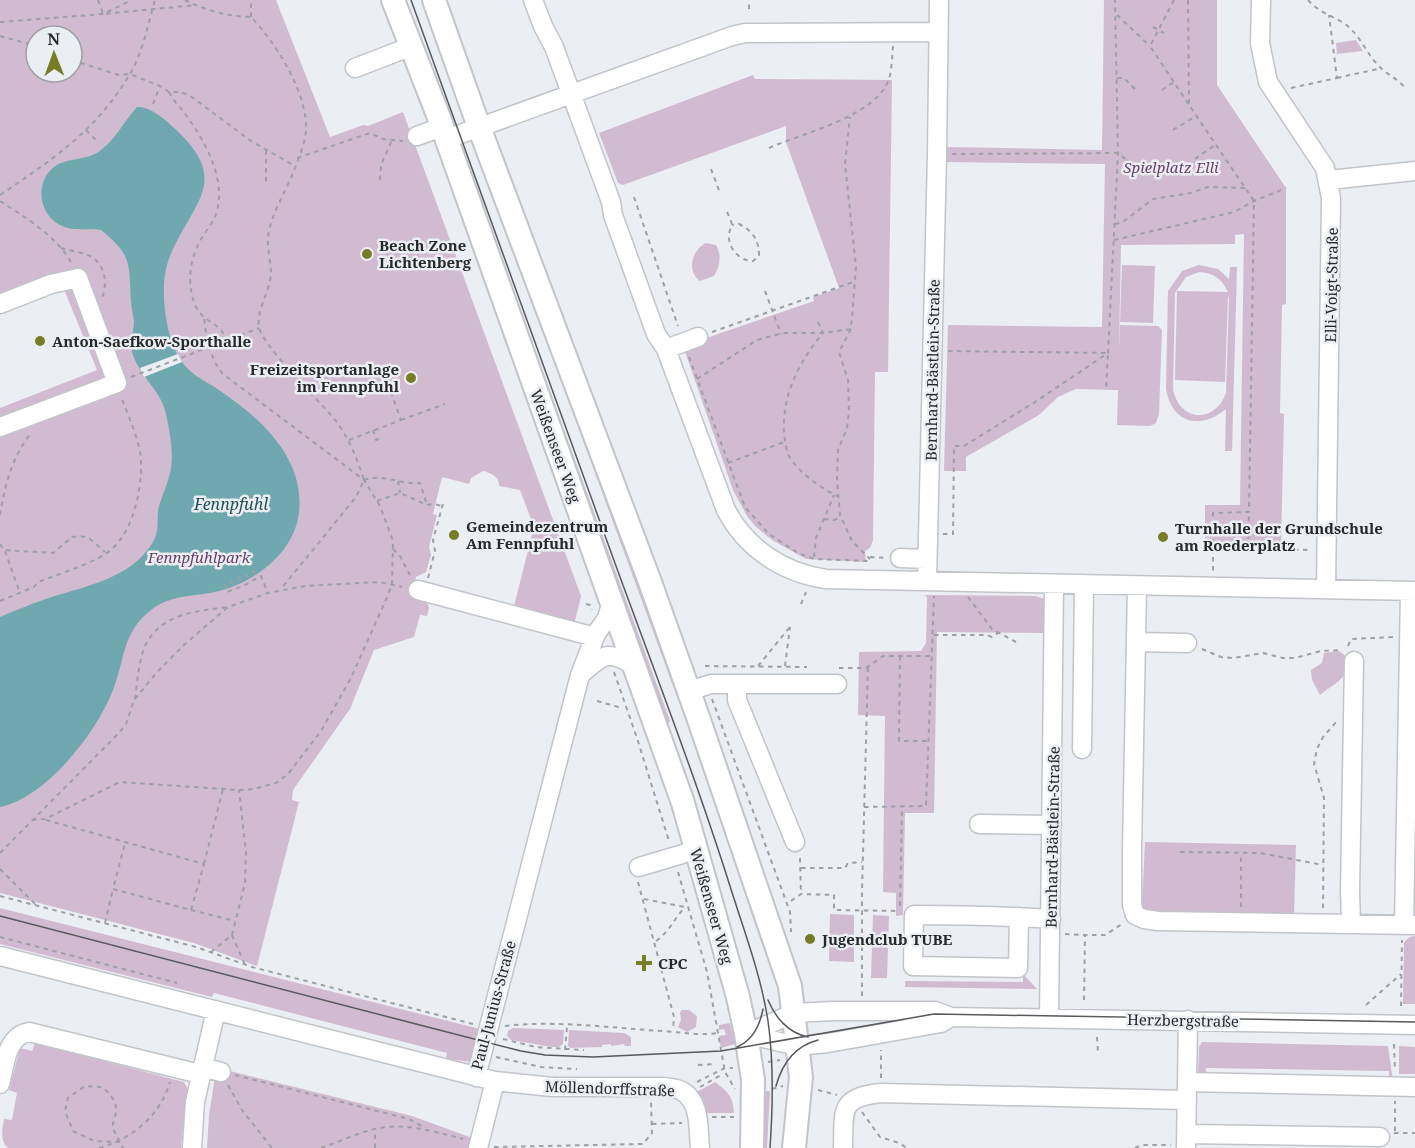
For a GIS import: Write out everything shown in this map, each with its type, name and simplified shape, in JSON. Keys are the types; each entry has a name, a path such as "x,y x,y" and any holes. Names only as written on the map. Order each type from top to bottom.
{"main road":[{"name":"Weißenseer Weg","path":"393,0 444,133 683,803 746,1034"},
{"path":"434,0 479,127 650,582 787,976 795,1013 797,1046 809,1087 794,1148"},
{"path":"746,1034 745,1091 752,1148"}],"street":[{"path":"533,0 554,46 656,334 666,349 726,510 741,533 773,560 788,569 810,577 826,579 1413,591 1409,637 1409,925 1158,921 1137,917 1132,905 1137,586"},
{"name":"Bernhard-Bästlein-Straße","path":"931,581 927,559 939,0"},
{"name":"Elli-Voigt-Straße","path":"1261,0 1260,44 1266,75 1274,92 1319,158 1329,180 1332,212 1326,589"},
{"path":"417,136 479,127 745,33 939,32"},
{"path":"355,68 412,46"},
{"path":"1329,180 1415,171"},
{"path":"0,304 51,284 78,278 117,383 0,427"},
{"path":"666,349 691,340"},
{"path":"900,558 927,559"},
{"name":"Bernhard-Bästlein-Straße","path":"1048,1018 1054,584"},
{"path":"1082,749 1084,585"},
{"path":"419,589 595,637"},
{"name":"Paul-Junius-Straße","path":"0,956 476,1077 494,1033 580,675 595,637 607,618 612,601"},
{"path":"1136,642 1187,643"},
{"path":"580,675 599,659 614,655 634,666"},
{"path":"1351,924 1354,661"},
{"path":"689,691 711,684 834,676"},
{"path":"737,684 737,700 795,842"},
{"path":"979,824 1052,825"},
{"path":"638,873 696,850"},
{"path":"1019,917 1018,968 913,966 914,915 1019,917 1051,927"},
{"path":"1401,1006 1408,1024"},
{"path":"192,1148 195,1102 216,1010"},
{"name":"Herzbergstraße","path":"746,1034 795,1013 820,1011 935,1011 951,1017 1408,1024"},
{"name":"Herzbergstraße","path":"746,1034 797,1046 941,1023 951,1017"},
{"path":"1188,1020 1186,1143 1380,1137"},
{"path":"0,1084 9,1048 21,1034 29,1032 201,1071 221,1072"},
{"name":"Möllendorffstraße","path":"476,1077 495,1082 552,1087 663,1087 687,1091 693,1103 693,1120 700,1148"},
{"name":"Paul-Junius-Straße","path":"478,1147 495,1082"},
{"path":"843,1145 846,1097 880,1093 1415,1087"}],"path":[{"path":"98,0 104,14"},
{"path":"104,14 132,0"},
{"path":"0,195 41,169 104,111 130,74 138,56 155,0"},
{"path":"185,0 196,5 251,17"},
{"path":"45,819 120,782 239,790 254,789 276,783 288,774 302,758 321,731 351,678 392,584 393,549 390,529 364,480 349,440 332,417 278,356 259,328 271,273 268,250 270,228 295,166 306,127 299,93 277,48 251,17 251,0"},
{"path":"749,0 749,9"},
{"path":"1106,389 1118,153 1115,0"},
{"path":"1150,46 1174,0"},
{"path":"1188,0 1189,105"},
{"path":"1308,0 1313,6 1351,29 1382,68 1401,82 1405,88"},
{"path":"0,22 196,5"},
{"path":"1116,14 1150,46 1254,201 1248,548"},
{"path":"1329,15 1337,78"},
{"path":"1153,27 1164,33"},
{"path":"769,148 850,117 872,102 889,80 895,32"},
{"path":"0,36 24,43"},
{"path":"84,64 119,75 130,74 169,92 174,102 189,118 208,150 219,195 215,217 197,246 192,264 190,286 199,313 221,328 226,340"},
{"path":"1274,92 1382,68"},
{"path":"1117,78 1124,78 1136,90"},
{"path":"1162,90 1173,82"},
{"path":"153,104 160,86"},
{"path":"169,92 180,92 197,100 237,132 295,166"},
{"path":"1173,130 1196,116"},
{"path":"634,197 691,340 697,379 745,507 769,534 798,553 814,559 870,561 870,557 852,541 841,517 837,479 838,450 847,428 849,411 848,380 839,352 851,329 856,281 845,164 850,117"},
{"path":"86,130 99,143"},
{"path":"297,158 370,133 383,139 403,141 417,136"},
{"path":"380,180 381,165 392,140"},
{"path":"1195,159 1216,145"},
{"path":"266,150 266,182"},
{"path":"937,154 1118,153 1142,171"},
{"path":"711,169 720,193"},
{"path":"1114,224 1123,222 1153,199 1191,193 1208,187 1245,188"},
{"path":"1114,240 1234,212 1286,188"},
{"path":"0,201 26,217 61,248 78,278"},
{"path":"727,212 732,225 729,238 732,249 738,256 747,261 753,261 759,255 759,246 754,236 739,224 732,225"},
{"path":"691,340 856,281"},
{"path":"765,291 781,334"},
{"path":"204,317 210,346 217,367 223,374 364,480"},
{"path":"818,322 823,333"},
{"path":"142,373 259,328"},
{"path":"679,385 697,379 757,340 781,334 823,333 851,329"},
{"path":"823,333 805,356 788,391 783,420 789,456 814,483 838,497"},
{"path":"933,351 1108,353"},
{"path":"948,534 953,534 954,446 964,446 1108,353"},
{"path":"382,367 401,420"},
{"path":"0,601 106,553 121,540 129,528 139,483 141,460 136,437 117,383"},
{"path":"349,440 445,404"},
{"path":"0,515 4,491 15,459 43,418 45,410"},
{"path":"373,430 376,440 381,438"},
{"path":"707,463 728,463 785,441"},
{"path":"281,590 356,497 364,480 372,477 409,484 420,483 427,505"},
{"path":"398,481 400,493"},
{"path":"377,501 400,493 427,505 442,506"},
{"path":"801,604 810,577 816,538 834,495"},
{"path":"419,589 435,550 433,540 444,500"},
{"path":"1213,588 1213,513 1248,512"},
{"path":"824,519 834,520 841,517"},
{"path":"4,550 53,553 72,537 80,536 89,538 106,553"},
{"path":"0,544 20,593"},
{"path":"1213,548 1326,550"},
{"path":"393,549 400,556 419,589"},
{"path":"253,570 258,578"},
{"path":"246,574 251,582"},
{"path":"225,584 227,592 261,576 268,593"},
{"path":"239,577 243,586"},
{"path":"231,581 235,589"},
{"path":"864,807 926,806 933,635 931,581"},
{"path":"0,853 123,729 134,700 146,644 161,626 174,617 194,611 228,607 281,590 339,584 392,584"},
{"path":"964,592 992,629 1017,642"},
{"path":"586,604 590,605 595,617"},
{"path":"134,700 185,644 228,607"},
{"path":"758,666 790,627 784,667"},
{"path":"992,629 992,637"},
{"path":"933,635 987,635 992,637 999,633"},
{"path":"1187,643 1221,657 1233,658 1263,653 1283,658 1295,658 1321,651 1339,649 1346,651 1351,639 1409,637"},
{"path":"834,676 868,666 883,656 932,656"},
{"path":"900,656 898,741 929,741"},
{"path":"611,664 637,738 707,972 725,1068 745,1091 771,1090 787,1085 809,1087 846,1097 880,1137 907,1148"},
{"path":"705,666 807,667"},
{"path":"862,996 861,910 868,666"},
{"path":"711,684 710,693 746,786 790,912 791,932"},
{"path":"597,701 622,708"},
{"path":"1323,923 1324,798 1314,764 1317,749 1323,737 1337,722 1341,713"},
{"path":"738,790 746,786"},
{"path":"191,910 223,789"},
{"path":"211,952 232,935 246,868 239,790"},
{"path":"791,901 801,894 834,895 834,910 900,910 902,806"},
{"path":"32,820 45,819 204,864"},
{"path":"105,923 125,843"},
{"path":"1180,852 1260,853 1323,865"},
{"path":"1241,853 1241,922"},
{"path":"801,860 801,894"},
{"path":"801,868 845,868 848,862 862,862"},
{"path":"0,869 37,906"},
{"path":"638,873 674,1017 672,1032"},
{"path":"113,890 236,921"},
{"path":"0,896 211,952 245,965 494,1033 536,1047 584,1050"},
{"path":"644,899 685,908 667,933 655,942"},
{"path":"1051,927 1085,935 1105,935 1137,917"},
{"path":"1401,1006 1401,941 1409,925"},
{"path":"232,935 245,965"},
{"path":"1084,1000 1085,935"},
{"path":"1366,1005 1401,974"},
{"path":"494,1033 530,1024 699,1035 717,1033"},
{"path":"565,1050 567,1026"},
{"path":"1097,1037 1098,1053"},
{"path":"880,1093 882,1049"},
{"path":"496,1057 541,1067 577,1069"},
{"path":"698,1065 715,1064"},
{"path":"687,1091 725,1068 738,1068"},
{"path":"221,1072 409,1119 427,1129"},
{"path":"221,1072 242,1110 272,1148"},
{"path":"687,1091 720,1075"},
{"path":"99,1148 120,1142 146,1122 168,1089 172,1077"},
{"path":"120,1142 93,1141 73,1131 65,1111 68,1098 85,1086 103,1087 115,1100 117,1111 112,1127 120,1142 123,1148"},
{"path":"643,1148 652,1133 651,1097"},
{"path":"652,1124 736,1117"},
{"path":"321,1148 375,1129 396,1127 427,1129 472,1141 478,1147 644,1144"},
{"path":"375,1129 375,1148"},
{"path":"1135,1148 1142,1145 1186,1143"}],"green space":[{"name":"Fennpfuhlpark","path":"0,0 276,0 330,137 363,125 368,126 403,112 581,596 574,625 513,610 534,527 520,490 499,486 496,477 483,471 471,478 469,484 442,477 433,514 437,515 429,547 431,555 426,572 416,577 412,594 426,600 429,608 427,616 420,615 414,637 374,650 350,709 293,790 292,800 299,802 257,966 194,943 0,893 0,423 105,379 0,419 0,408 97,370 63,287 0,307"},
{"name":"Spielplatz Elli","path":"1104,0 1217,0 1217,85 1286,188 1286,304 1282,305 1280,413 1284,414 1281,546 1205,544 1205,505 1240,505 1244,234 1235,235 1235,244 1121,245 1119,350 1120,325 1158,326 1162,330 1159,414 1156,423 1150,426 1117,425 1118,390 1076,389 1058,397 1039,415 966,457 966,471 944,471 948,325 1102,327 1105,164 946,162 947,147 1102,150"},
{"path":"1356,40 1363,51 1337,54 1336,43"},
{"path":"753,75 755,79 892,80 888,372 875,372 873,540 870,548 865,551 866,562 806,559 772,540 755,526 733,490 683,346 814,301 813,297 839,288 786,142 786,126 623,185 618,183 599,133"},
{"path":"480,159 688,714 683,713"},
{"path":"467,164 669,718 670,722 666,723"},
{"path":"706,243 716,245 720,261 714,276 700,281 693,272 692,261 697,250"},
{"path":"1122,265 1155,266 1153,323 1120,322"},
{"path":"1199,265 1218,269 1229,279 1230,267 1237,267 1232,451 1225,451 1226,409 1207,420 1189,420 1174,410 1169,401 1166,389 1168,291 1182,271","holes":["1199,272 1217,278 1228,292 1177,291 1175,380 1225,382 1228,296 1226,393 1214,410 1198,415 1182,408 1173,389 1175,293 1186,277"]},
{"path":"924,595 1035,596 1049,600 1049,633 937,632 934,813 905,813 903,915 896,916 896,893 883,892 885,716 858,715 859,652 921,651 926,643 927,597"},
{"path":"1339,651 1347,657 1344,676 1320,695 1312,680 1311,670 1322,663 1324,653"},
{"path":"1145,842 1296,845 1294,914 1147,913 1142,907"},
{"path":"0,908 480,1029 472,1062 446,1059 447,1053 214,993 212,997 0,944"},
{"path":"830,914 854,915 854,962 829,961"},
{"path":"873,915 889,916 887,978 871,978"},
{"path":"1415,936 1415,1004 1403,1004 1404,942"},
{"path":"1023,974 1037,989 905,987 905,981 1023,982"},
{"path":"682,1010 689,1010 697,1016 696,1027 687,1032 678,1027"},
{"path":"730,1023 735,1044 721,1048 719,1036 726,1035 724,1029 719,1030 719,1025"},
{"path":"513,1028 564,1030 563,1044 559,1047 552,1047 511,1040 507,1036 508,1031"},
{"path":"569,1030 624,1033 631,1037 631,1046 624,1044 611,1046 611,1044 602,1045 602,1047 570,1048 568,1046"},
{"path":"1202,1042 1388,1046 1393,1082 1389,1082 1389,1071 1206,1068 1205,1078 1198,1078 1199,1047"},
{"path":"35,1043 184,1082 187,1088 181,1148 8,1148 3,1139 3,1123 4,1119 12,1120 17,1093 9,1090 20,1048 32,1051"},
{"path":"1399,1046 1415,1047 1415,1074 1399,1074"},
{"path":"217,1064 226,1070 412,1116 475,1139 474,1148 207,1148 209,1115"},
{"path":"715,1082 729,1095 734,1113 704,1113 695,1093"},
{"path":"764,1091 770,1091 767,1148 763,1148"}],"water":[{"name":"Fennpfuhl","path":"137,107 152,111 173,127 191,146 201,162 204,177 203,191 170,256 166,271 165,310 173,345 179,358 188,369 248,411 276,440 294,473 299,492 299,512 290,540 271,563 259,573 233,587 167,601 151,610 129,637 113,690 95,725 82,743 68,761 35,791 0,807 0,617 104,580 132,565 153,542 159,508 170,473 172,450 165,410 133,355 134,320 129,268 124,253 101,230 75,229 60,225 47,214 42,198 44,181 54,167 90,156 101,150 112,140"}],"pier":[{"path":"178,354 182,362 144,377 140,368"}],"tram line":[{"path":"411,0 691,770 752,953 765,1004 770,1037 772,1084 770,1148"},
{"path":"0,916 521,1051 545,1055 593,1057 721,1051 934,1014 1415,1022"},
{"path":"768,1000 774,1012 788,1028 808,1037"},
{"path":"737,1047 755,1031 763,1009"},
{"path":"776,1086 782,1070 796,1051 818,1040"}],"place":[{"name":"Beach Zone Lichtenberg","path":"367,254"},
{"name":"Anton-Saefkow-Sporthalle","path":"40,341"},
{"name":"Freizeitsportanlage im Fennpfuhl","path":"411,378"},
{"name":"Gemeindezentrum Am Fennpfuhl","path":"454,535"},
{"name":"Turnhalle der Grundschule am Roederplatz","path":"1163,537"},
{"name":"Jugendclub TUBE","path":"810,939"},
{"name":"CPC","path":"644,963"}]}
